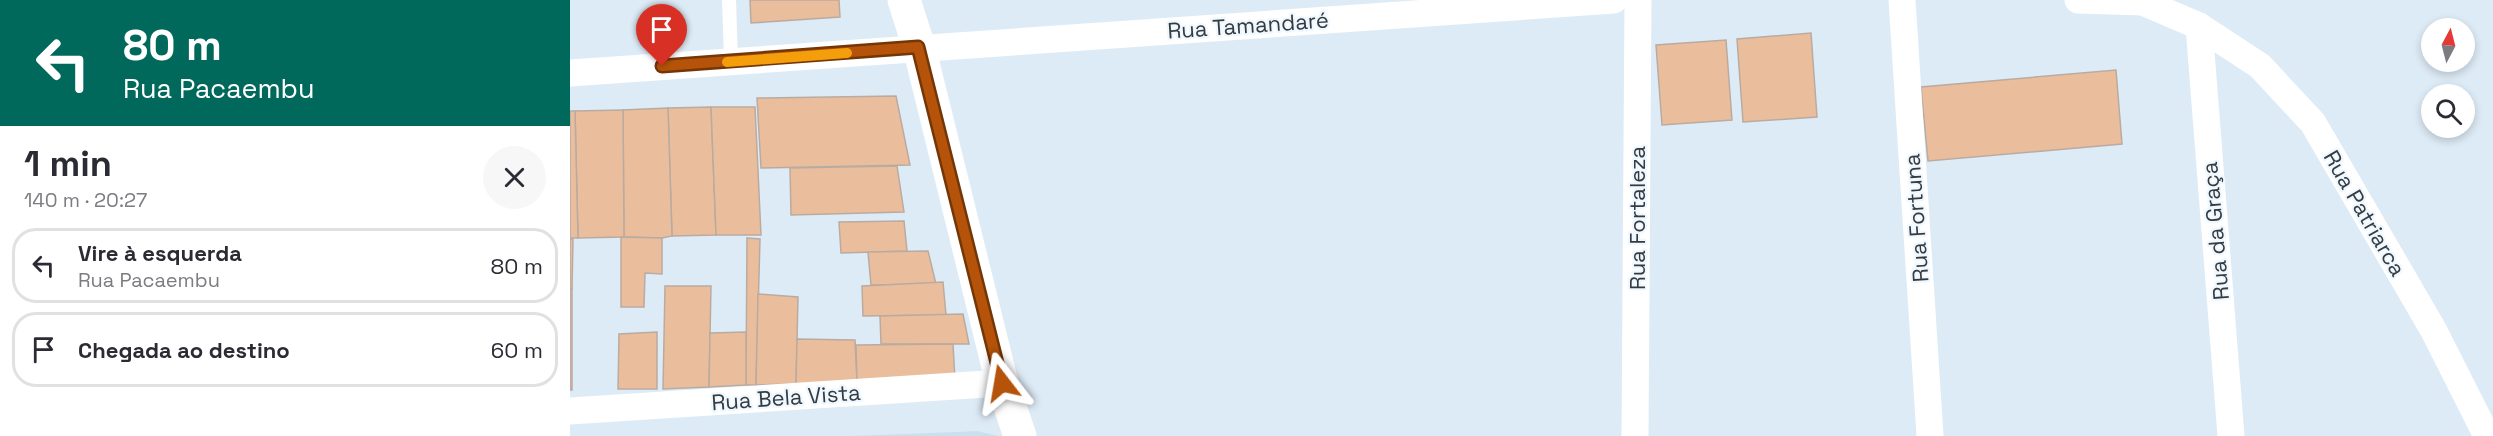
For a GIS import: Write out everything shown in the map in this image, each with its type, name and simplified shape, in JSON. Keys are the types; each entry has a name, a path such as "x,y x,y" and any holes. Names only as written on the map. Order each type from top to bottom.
{"main road":[{"path":"904,0 918,47 1002,383 1020,436"}],"street":[{"name":"Rua Tamandaré","path":"570,73 1614,0"},
{"name":"Rua Fortaleza","path":"1635,436 1638,0"},
{"name":"Rua Fortuna","path":"1902,0 1930,436"},
{"path":"2078,0 2142,2 2199,26"},
{"name":"Rua da Graça","path":"2199,26 2231,436"},
{"name":"Rua Patriarca","path":"2199,26 2260,66 2313,123 2434,331 2487,436"},
{"name":"Rua Bela Vista","path":"570,411 1002,383"}],"lane":[{"path":"729,0 731,61"}],"shaded area":[{"path":"977,431 998,436 850,436 956,432"}],"building":[{"path":"750,0 839,0 840,17 751,23"},
{"path":"1811,33 1817,117 1743,122 1737,39"},
{"path":"1726,40 1732,120 1662,125 1656,45"},
{"path":"2116,70 2122,144 1928,161 1921,87"},
{"path":"896,96 910,165 761,168 757,98"},
{"path":"711,107 716,235 672,236 668,108"},
{"path":"711,107 755,107 761,235 716,235"},
{"path":"668,108 672,236 624,237 623,110"},
{"path":"623,110 624,237 578,238 575,111"},
{"path":"570,111 575,111 578,238 570,238"},
{"path":"897,166 904,212 791,215 790,168"},
{"path":"904,221 907,251 841,253 839,222"},
{"path":"621,237 662,238 662,274 645,273 644,307 621,307"},
{"path":"747,238 760,239 756,385 746,385"},
{"path":"570,239 573,239 572,289 570,289"},
{"path":"928,251 936,284 871,285 868,252"},
{"path":"943,282 946,315 863,316 862,286"},
{"path":"665,286 711,286 709,387 663,389"},
{"path":"570,289 572,289 572,390 570,390"},
{"path":"758,294 798,297 796,384 756,385"},
{"path":"963,314 969,344 881,344 880,316"},
{"path":"657,332 657,389 618,389 619,334"},
{"path":"746,332 746,385 709,387 710,333"},
{"path":"797,339 855,340 857,382 796,384"},
{"path":"953,344 955,380 857,382 856,345"}],"slow traffic":[{"path":"727,62 847,53"}],"route":[{"path":"662,66 918,47 1002,383"}]}
